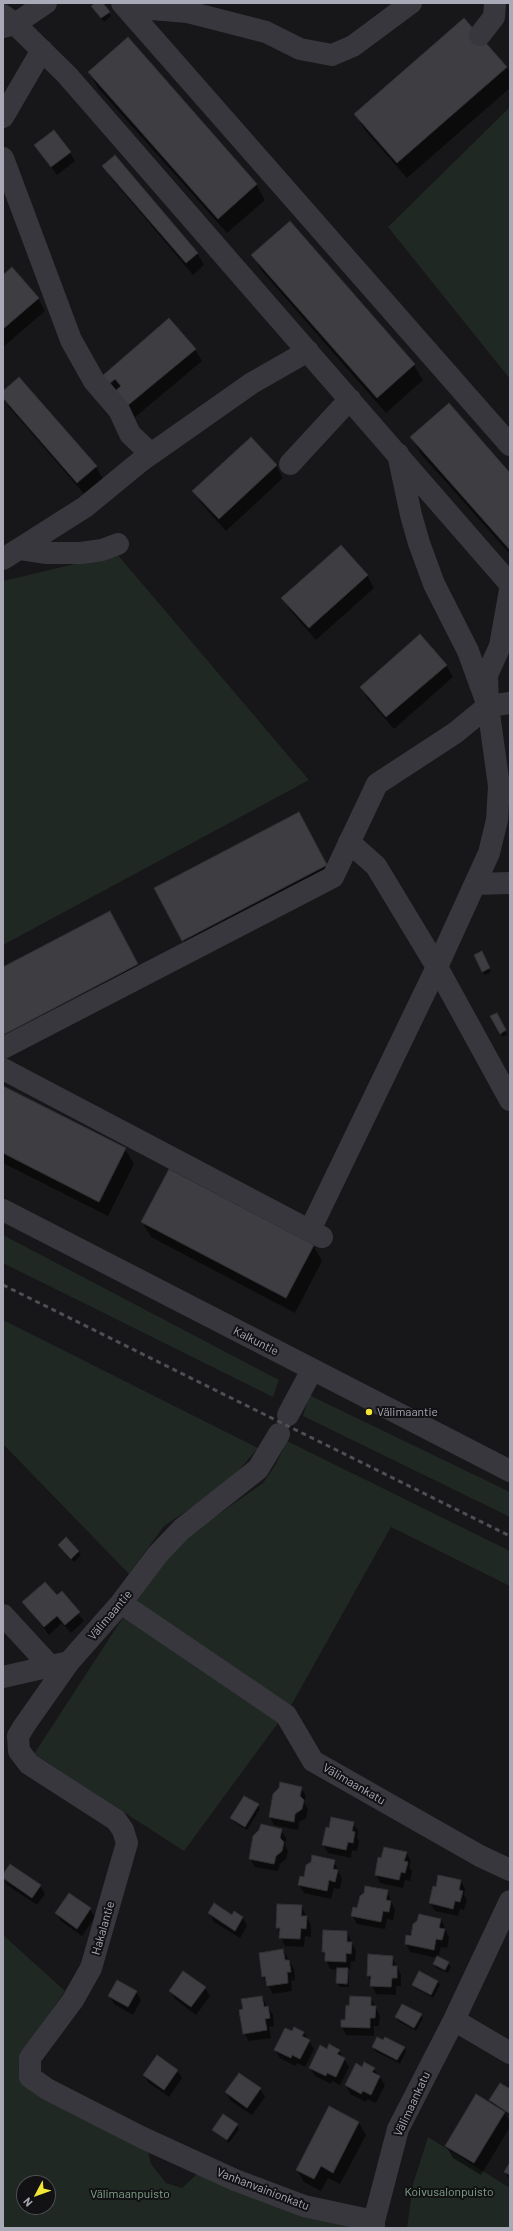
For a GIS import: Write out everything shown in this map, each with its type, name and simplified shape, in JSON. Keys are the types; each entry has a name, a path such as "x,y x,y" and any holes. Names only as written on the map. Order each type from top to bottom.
{"street":[{"path":"46,3 7,22 42,50 67,75 510,584"},
{"path":"124,5 188,12 266,32 300,49 332,54 353,46 411,3"},
{"path":"480,35 494,17 495,3"},
{"path":"124,5 510,445"},
{"path":"3,117 42,50"},
{"path":"3,158 71,340 94,382 118,410 130,434 151,454"},
{"path":"12,554 100,496 133,467 264,376 308,351"},
{"path":"290,464 350,399"},
{"path":"398,454 411,515 434,584 468,650 488,706"},
{"path":"12,554 81,553 102,550 118,544"},
{"path":"3,1069 316,1234 489,853 496,820 499,786 488,706 487,675 500,646 510,590"},
{"path":"3,1048 333,877 377,784 455,733 488,706 510,703"},
{"path":"349,842 376,866 437,967 510,1100"},
{"path":"475,884 510,884"},
{"name":"Kalkuntie","path":"3,1210 510,1471"},
{"name":"Välimaantie","path":"59,1664 121,1603 158,1554 182,1529 258,1469 284,1425 312,1370"},
{"name":"Välimaankatu","path":"121,1603 286,1715 314,1761 480,1856 510,1870"},
{"path":"3,1615 59,1664"},
{"path":"3,1677 59,1664"},
{"name":"Hakalantie","path":"59,1664 18,1736 19,1751 29,1764 116,1820 123,1830 127,1843 97,1952 82,1987 30,2058 30,2077 47,2089 178,2154"},
{"name":"Välimaankatu","path":"374,2224 398,2129 454,2020 510,1900"},
{"path":"454,2020 510,2053"},
{"name":"Vanhanvainionkatu","path":"178,2154 235,2180 304,2206 374,2224"}],"green space":[{"path":"510,107 510,379 388,227"},
{"path":"117,554 309,780 3,945 3,581"},
{"path":"3,1235 279,1380 273,1397 3,1263"},
{"path":"3,1320 258,1448 227,1484 164,1526 129,1574 3,1444"},
{"path":"309,1395 510,1492 510,1517 303,1416"},
{"path":"287,1441 510,1551 510,1586 391,1527 292,1704 184,1851 34,1754 118,1625 181,1541 263,1483 276,1464"},
{"name":"Välimaanpuisto","path":"3,1935 65,1991 26,2047 20,2075 49,2102 147,2148 151,2164 166,2183 182,2188 198,2173 355,2228 3,2228"},
{"name":"Koivusalonpuisto","path":"428,2137 510,2188 510,2228 407,2228 413,2184"}],"building":[{"path":"95,3 103,3 110,12 101,18 91,6"},
{"path":"464,18 507,67 397,163 354,114"},
{"path":"128,37 257,184 218,219 88,72"},
{"path":"54,130 71,152 51,167 34,145"},
{"path":"115,155 198,253 186,263 102,166"},
{"path":"290,221 415,364 377,398 251,255"},
{"path":"12,267 39,298 3,329 3,275"},
{"path":"169,318 196,349 127,406 114,392 121,386 115,379 108,385 101,377"},
{"path":"19,377 97,466 77,483 3,398 3,391"},
{"path":"449,403 510,473 510,550 410,437"},
{"path":"251,437 277,465 219,519 192,491"},
{"path":"341,545 368,575 309,628 281,598"},
{"path":"420,634 447,665 386,717 360,687"},
{"path":"299,812 327,865 182,941 154,888"},
{"path":"110,911 138,964 3,1035 3,967"},
{"path":"482,951 490,968 482,972 474,955"},
{"path":"497,1013 506,1030 500,1034 490,1016"},
{"path":"3,1086 126,1148 99,1202 3,1153"},
{"path":"169,1169 314,1245 286,1298 141,1222"},
{"path":"66,1537 79,1551 71,1559 58,1545"},
{"path":"45,1582 57,1595 62,1591 80,1612 65,1625 57,1616 44,1627 22,1602"},
{"path":"280,1782 302,1787 300,1796 304,1800 302,1809 295,1814 294,1822 269,1817 273,1794 279,1788"},
{"path":"244,1796 259,1804 245,1827 230,1818"},
{"path":"331,1817 354,1822 352,1831 355,1832 353,1843 348,1842 346,1850 322,1845 326,1827 329,1828"},
{"path":"261,1824 282,1829 280,1838 284,1842 282,1851 276,1856 274,1864 249,1859 253,1836 259,1830"},
{"path":"384,1847 407,1852 404,1861 408,1862 405,1873 401,1872 399,1880 375,1875 378,1857 381,1858"},
{"path":"312,1855 335,1860 333,1869 338,1870 335,1882 329,1880 327,1891 298,1885 300,1876 304,1877 306,1865 311,1862"},
{"path":"10,1864 41,1885 32,1898 3,1878 3,1874"},
{"path":"438,1875 461,1880 459,1890 463,1891 460,1902 455,1901 453,1909 429,1903 433,1886 436,1887"},
{"path":"365,1886 388,1890 386,1900 391,1901 389,1912 383,1911 381,1922 351,1916 353,1907 357,1908 360,1896 364,1893"},
{"path":"69,1893 91,1908 77,1929 55,1913"},
{"path":"214,1903 232,1915 234,1911 243,1917 235,1931 208,1913"},
{"path":"277,1904 302,1905 301,1916 307,1916 306,1929 301,1928 300,1939 279,1938 280,1928 276,1928"},
{"path":"419,1914 441,1919 439,1928 445,1929 442,1940 436,1939 434,1950 405,1944 406,1935 411,1936 413,1924 417,1921"},
{"path":"323,1930 347,1931 347,1942 352,1942 351,1954 346,1953 346,1962 325,1961 325,1952 322,1952"},
{"path":"283,1949 285,1960 289,1960 291,1972 287,1972 288,1983 267,1986 265,1976 262,1977 259,1953"},
{"path":"368,1954 393,1956 392,1966 397,1966 397,1978 392,1978 391,1987 370,1986 371,1976 367,1976"},
{"path":"437,1956 449,1962 445,1970 433,1964"},
{"path":"337,1968 348,1968 347,1984 336,1983"},
{"path":"183,1971 206,1987 191,2007 169,1991"},
{"path":"419,1971 438,1981 431,1995 412,1985"},
{"path":"117,1980 137,1991 128,2007 108,1996"},
{"path":"262,1996 264,2007 268,2006 270,2018 265,2019 267,2030 243,2034 239,2010 243,2009 241,1999"},
{"path":"350,1996 371,1997 371,2006 376,2006 375,2018 370,2018 370,2028 341,2027 341,2020 345,2020 346,2005 349,2006"},
{"path":"402,2004 422,2014 414,2028 395,2017"},
{"path":"294,2027 304,2032 302,2036 310,2040 300,2059 292,2055 291,2058 274,2050 285,2028 292,2031"},
{"path":"377,2037 383,2040 385,2037 405,2047 397,2060 372,2047"},
{"path":"329,2044 340,2050 337,2054 345,2058 336,2077 327,2073 326,2076 309,2068 320,2045 327,2049"},
{"path":"157,2055 178,2070 164,2090 143,2075"},
{"path":"364,2062 375,2068 372,2072 380,2076 371,2095 363,2091 361,2094 345,2085 356,2063 362,2067"},
{"path":"239,2073 261,2088 247,2108 225,2092"},
{"path":"500,2083 510,2089 510,2114 489,2100"},
{"path":"476,2094 505,2112 474,2163 445,2146"},
{"path":"329,2106 359,2122 333,2173 321,2166 314,2179 296,2170"},
{"path":"223,2114 238,2124 227,2140 212,2130"},
{"path":"510,2162 510,2175 504,2172"}],"railway":[{"path":"3,1285 510,1536"}],"place":[{"name":"Välimaantie","path":"369,1412"}]}
